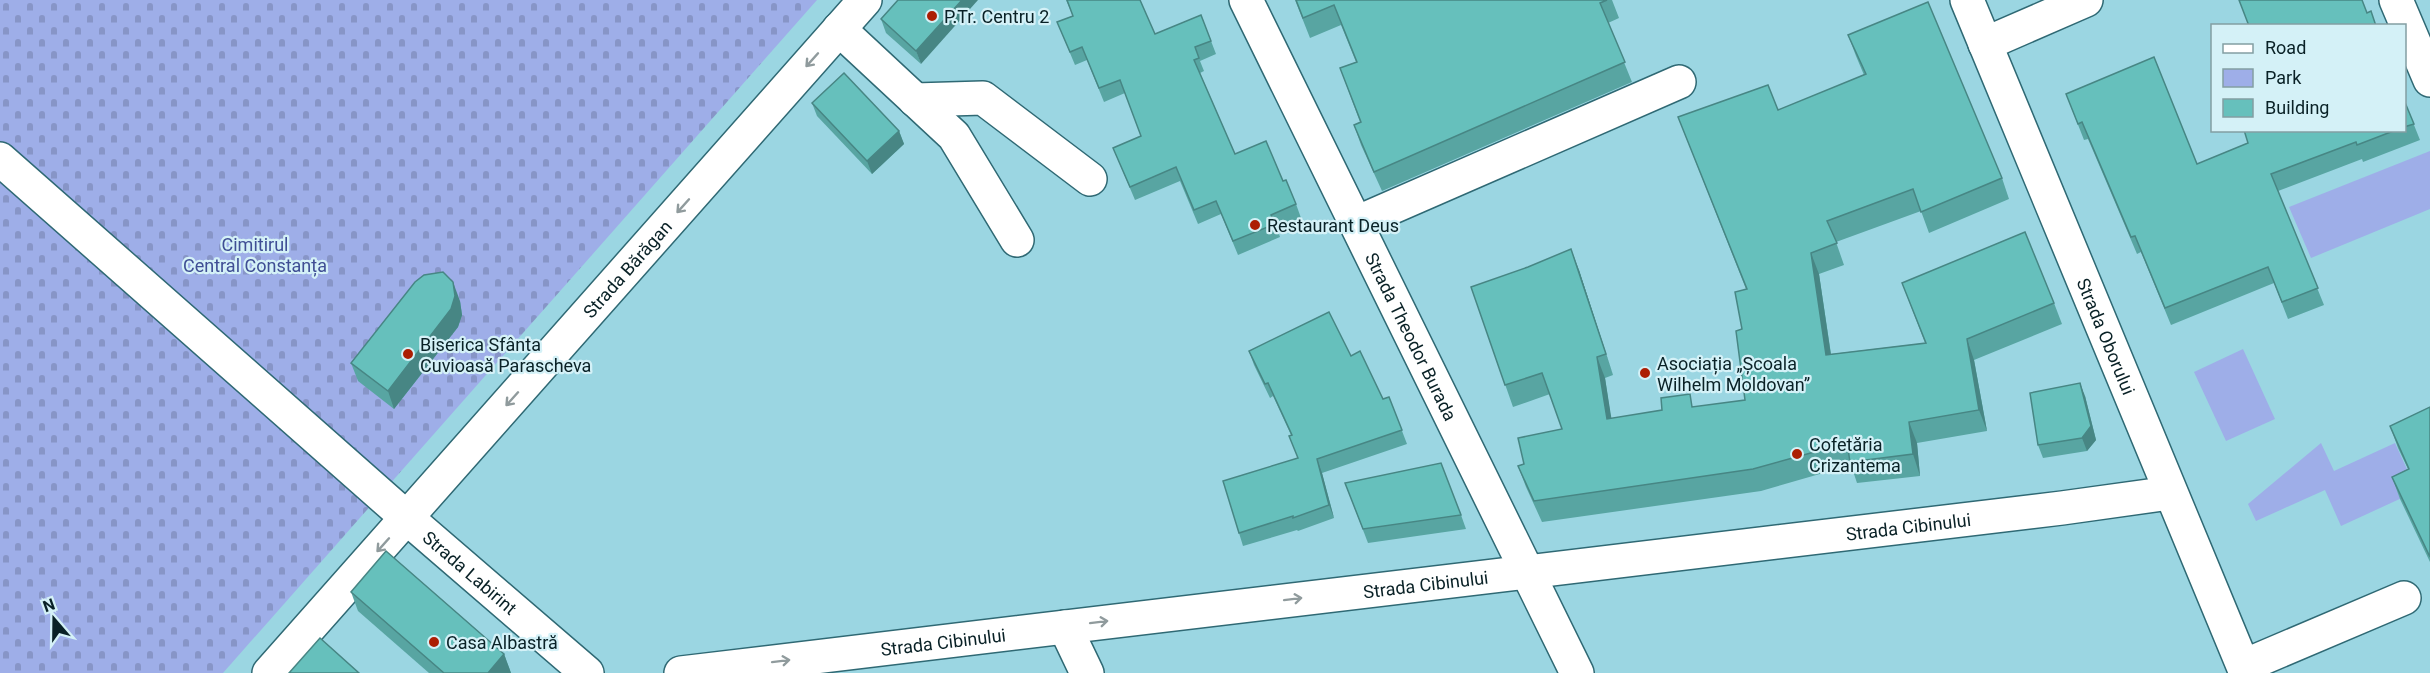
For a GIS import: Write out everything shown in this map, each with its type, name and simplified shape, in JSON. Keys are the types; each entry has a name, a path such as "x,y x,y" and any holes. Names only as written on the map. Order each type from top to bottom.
{"street":[{"name":"Strada Bărăgan","path":"269,673 865,0"},
{"name":"Strada Theodor Burada","path":"1246,0 1577,673"},
{"name":"Strada Oborului","path":"1967,0 2245,670"},
{"path":"1985,44 2086,0"},
{"path":"2396,0 2430,80"},
{"path":"839,29 954,136 1017,240"},
{"path":"1356,223 1679,82"},
{"path":"915,100 983,98 1090,179"},
{"name":"Strada Labirint","path":"0,159 406,518 587,673"},
{"name":"Strada Cibinului","path":"681,673 2062,508 2170,493"},
{"path":"2245,670 2403,598"},
{"path":"1065,627 1087,673"}],"green space":[{"name":"Cimitirul Central Constanța","path":"0,0 817,0 223,673 0,673"},
{"path":"2430,151 2430,209 2311,258 2289,207"},
{"path":"2243,349 2275,419 2226,441 2194,372"},
{"path":"2321,443 2334,471 2395,443 2417,491 2341,526 2325,490 2256,521 2248,504"}],"building":[{"name":"P.Tr. Centru 2","path":"898,0 962,0 916,51 881,19"},
{"path":"1067,0 1140,0 1155,34 1201,15 1211,41 1195,47 1199,58 1194,60 1235,154 1266,141 1283,181 1286,180 1296,204 1271,215 1275,224 1233,241 1216,201 1194,210 1176,167 1130,187 1113,148 1141,136 1120,80 1099,88 1082,47 1070,52 1057,22 1073,16"},
{"path":"1296,0 1607,0 1600,3 1625,62 1374,172 1354,125 1361,122 1340,68 1357,62 1334,5 1303,18"},
{"path":"2239,0 2362,0 2367,13 2371,11 2375,24 2248,24"},
{"path":"1928,2 2002,178 1921,212 1913,189 1827,221 1837,243 1811,253 1826,355 1926,343 1902,283 2025,232 2054,303 1967,339 1979,410 1909,422 1913,454 1850,462 1847,443 1753,469 1534,501 1518,466 1524,464 1518,438 1562,429 1542,373 1505,385 1471,287 1571,249 1606,354 1597,357 1607,419 1662,410 1661,398 1690,394 1692,407 1745,400 1736,331 1742,329 1735,292 1747,289 1678,117 1768,85 1778,110 1866,74 1848,35"},
{"path":"2154,57 2197,164 2248,143 2245,132 2391,132 2357,145 2356,142 2271,174 2318,288 2282,302 2268,267 2165,308 2135,236 2131,237 2082,122 2078,124 2066,94"},
{"path":"844,73 899,131 867,161 812,103"},
{"path":"2406,105 2414,124 2406,126"},
{"path":"443,272 453,282 455,296 451,309 388,391 351,363 415,282 424,275"},
{"path":"1329,312 1351,356 1360,351 1383,399 1389,397 1402,430 1317,459 1329,505 1239,533 1223,481 1298,458 1289,436 1292,435 1268,383 1265,384 1249,351"},
{"path":"2080,383 2091,426 2082,438 2038,445 2030,393"},
{"path":"2430,407 2430,557 2392,477 2409,469 2390,426"},
{"path":"1441,463 1461,515 1363,529 1345,483"},
{"name":"Casa Albastră","path":"386,551 504,654 488,673 444,673 351,592"},
{"path":"320,638 359,673 289,673"}],"place":[{"name":"P.Tr. Centru 2","path":"932,16"},
{"name":"Restaurant Deus","path":"1255,225"},
{"name":"Biserica Sfânta Cuvioasă Parascheva","path":"408,354"},
{"name":"Asociația „Școala Wilhelm Moldovan”","path":"1645,373"},
{"name":"Cofetăria Crizantema","path":"1797,454"},
{"name":"Casa Albastră","path":"434,642"}]}
